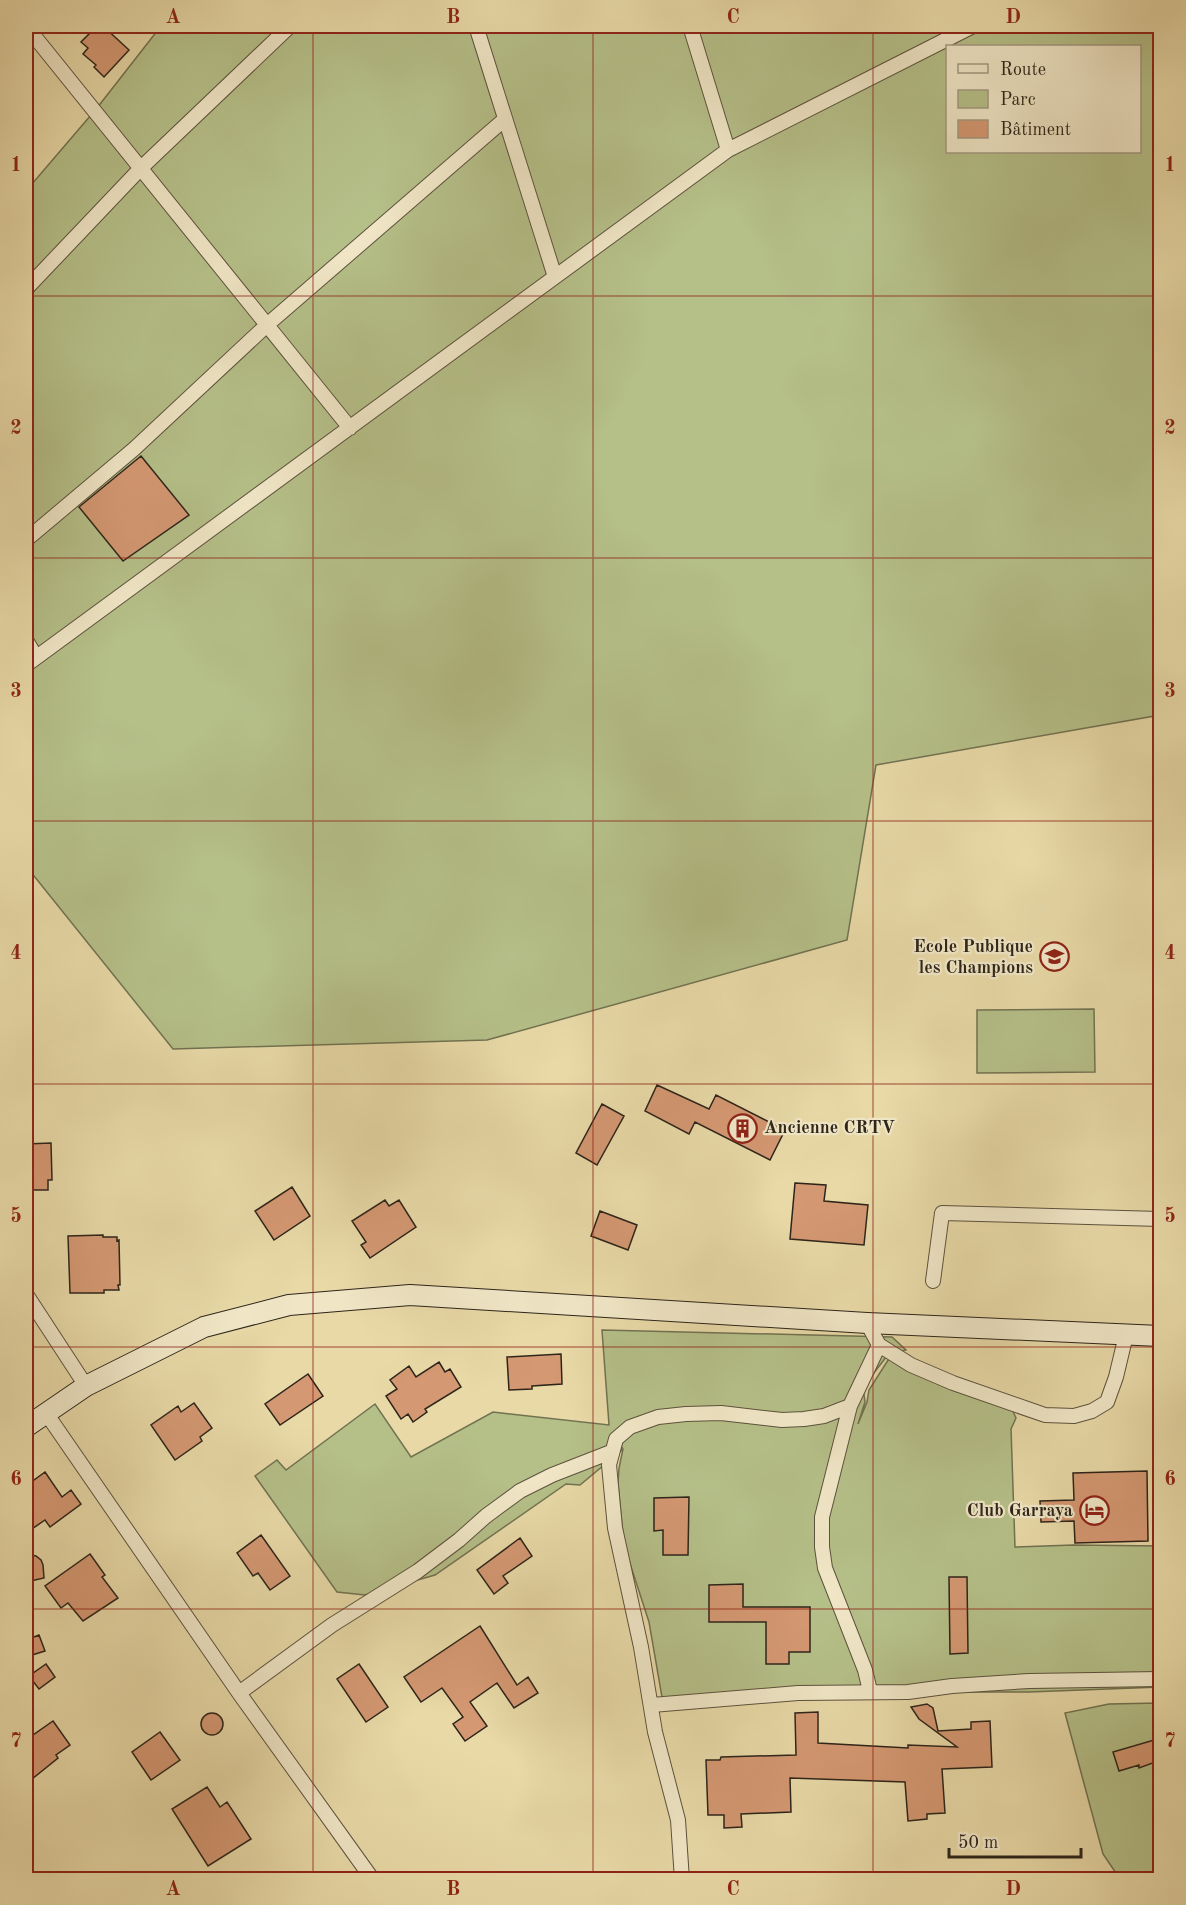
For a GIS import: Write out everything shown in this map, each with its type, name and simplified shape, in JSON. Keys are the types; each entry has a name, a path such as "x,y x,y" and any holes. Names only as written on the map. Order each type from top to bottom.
{"street":[{"path":"26,26 350,428"},
{"path":"26,289 141,168 290,26"},
{"path":"476,26 555,277"},
{"path":"690,26 728,150"},
{"path":"26,640 31,661 728,150 973,26"},
{"path":"26,540 134,449 268,324 505,119"},
{"path":"933,1281 942,1213 1161,1219"},
{"path":"26,1294 86,1386"},
{"path":"26,1427 86,1386 204,1327 289,1305 410,1295 867,1323 1161,1336"},
{"path":"867,1323 879,1345 911,1365 953,1383 1045,1415 1074,1416 1092,1411 1107,1402 1116,1377 1126,1335"},
{"path":"870,1691 865,1670 825,1568 822,1517 850,1406 879,1345"},
{"path":"682,1880 678,1820 655,1731 641,1647 618,1546 609,1465 611,1452 616,1440 630,1427 658,1417 721,1413 782,1420 804,1419 824,1416 850,1406"},
{"path":"46,1413 239,1694 373,1880"},
{"path":"239,1694 332,1625 418,1571 520,1491 552,1475 611,1452"},
{"path":"652,1705 798,1693 908,1692 952,1686 1029,1681 1161,1678"}],"green space":[{"path":"161,26 1160,26 1160,715 876,765 847,940 487,1040 173,1049 26,866 26,188 32,184 97,108"},
{"path":"1094,1009 1095,1072 977,1073 977,1010"},
{"path":"602,1330 892,1337 906,1350 887,1356 863,1387 865,1402 858,1424 869,1390 890,1357 1011,1407 1016,1418 1011,1429 1015,1547 1160,1546 1160,1687 1029,1692 908,1692 663,1703 649,1622 624,1545 618,1483 623,1449 619,1442 622,1450 580,1485 566,1484 435,1575 365,1595 337,1592 255,1476 277,1460 286,1470 375,1404 411,1457 493,1412 609,1425"},
{"path":"1160,1703 1160,1879 1120,1879 1103,1854 1065,1713 1109,1704"}],"building":[{"path":"97,26 103,26 129,50 104,77 94,67 96,65 83,54 88,48 81,42"},
{"path":"141,456 189,515 123,561 79,507"},
{"name":"Ancienne CRTV","path":"657,1085 709,1109 716,1095 785,1130 770,1160 695,1122 689,1134 645,1111"},
{"path":"602,1104 624,1116 597,1165 576,1153"},
{"path":"51,1143 52,1180 48,1180 48,1190 26,1190 26,1144"},
{"path":"795,1183 826,1185 824,1201 868,1205 864,1245 790,1239"},
{"path":"292,1187 310,1216 274,1240 255,1211"},
{"path":"385,1200 389,1206 399,1200 416,1227 370,1258 361,1245 366,1242 352,1221"},
{"path":"600,1211 637,1225 628,1250 591,1236"},
{"path":"103,1235 103,1237 117,1237 117,1241 119,1240 119,1290 104,1290 104,1293 70,1293 68,1236"},
{"path":"561,1354 562,1384 509,1390 507,1357"},
{"path":"439,1362 445,1372 450,1369 461,1387 425,1409 427,1412 413,1422 408,1414 401,1419 386,1396 397,1389 390,1380 409,1366 416,1377"},
{"path":"308,1374 323,1396 280,1425 265,1404"},
{"path":"194,1403 212,1428 200,1437 202,1441 175,1460 151,1425 178,1406 181,1412"},
{"name":"Club Garraya","path":"1147,1471 1148,1541 1075,1543 1074,1521 1041,1522 1040,1501 1074,1500 1073,1473"},
{"path":"45,1472 62,1497 71,1490 81,1504 50,1527 45,1520 26,1533 26,1486"},
{"path":"689,1497 688,1555 663,1555 663,1530 654,1531 654,1498"},
{"path":"261,1535 290,1576 270,1590 258,1573 253,1576 237,1553"},
{"path":"520,1538 532,1556 503,1576 508,1583 494,1594 477,1570"},
{"path":"26,1554 36,1556 41,1560 44,1578 26,1582"},
{"path":"90,1554 105,1575 102,1577 118,1598 83,1621 68,1603 61,1608 45,1586"},
{"path":"949,1577 967,1577 968,1653 950,1654"},
{"path":"743,1584 743,1607 810,1607 810,1652 789,1652 789,1664 766,1664 766,1622 709,1622 709,1585"},
{"path":"480,1626 517,1685 528,1677 538,1693 514,1708 497,1683 470,1702 487,1726 465,1741 453,1724 463,1717 442,1688 421,1702 404,1677"},
{"path":"39,1635 45,1651 32,1655 26,1640"},
{"path":"46,1664 55,1677 39,1689 29,1676"},
{"path":"359,1664 388,1707 366,1722 337,1679"},
{"path":"927,1704 933,1708 938,1731 971,1729 971,1722 990,1721 992,1767 942,1769 945,1813 927,1814 927,1819 908,1821 905,1782 790,1778 791,1812 741,1814 742,1827 724,1828 724,1815 708,1815 706,1760 720,1760 721,1757 796,1755 795,1713 818,1712 818,1743 908,1748 908,1745 957,1747 919,1719 911,1707"},
{"path":"212,1713 220,1716 223,1724 220,1732 212,1735 204,1732 201,1724 204,1716"},
{"path":"53,1721 70,1745 56,1755 58,1758 32,1779 26,1771 26,1740"},
{"path":"160,1732 180,1760 151,1780 132,1752"},
{"path":"1161,1738 1161,1760 1139,1768 1139,1765 1119,1771 1113,1752"},
{"path":"207,1787 220,1807 227,1802 251,1839 208,1866 172,1809"}],"place":[{"name":"Ecole Publique les Champions","path":"1054,957"},
{"name":"Ancienne CRTV","path":"743,1128"},
{"name":"Club Garraya","path":"1094,1511"}]}
